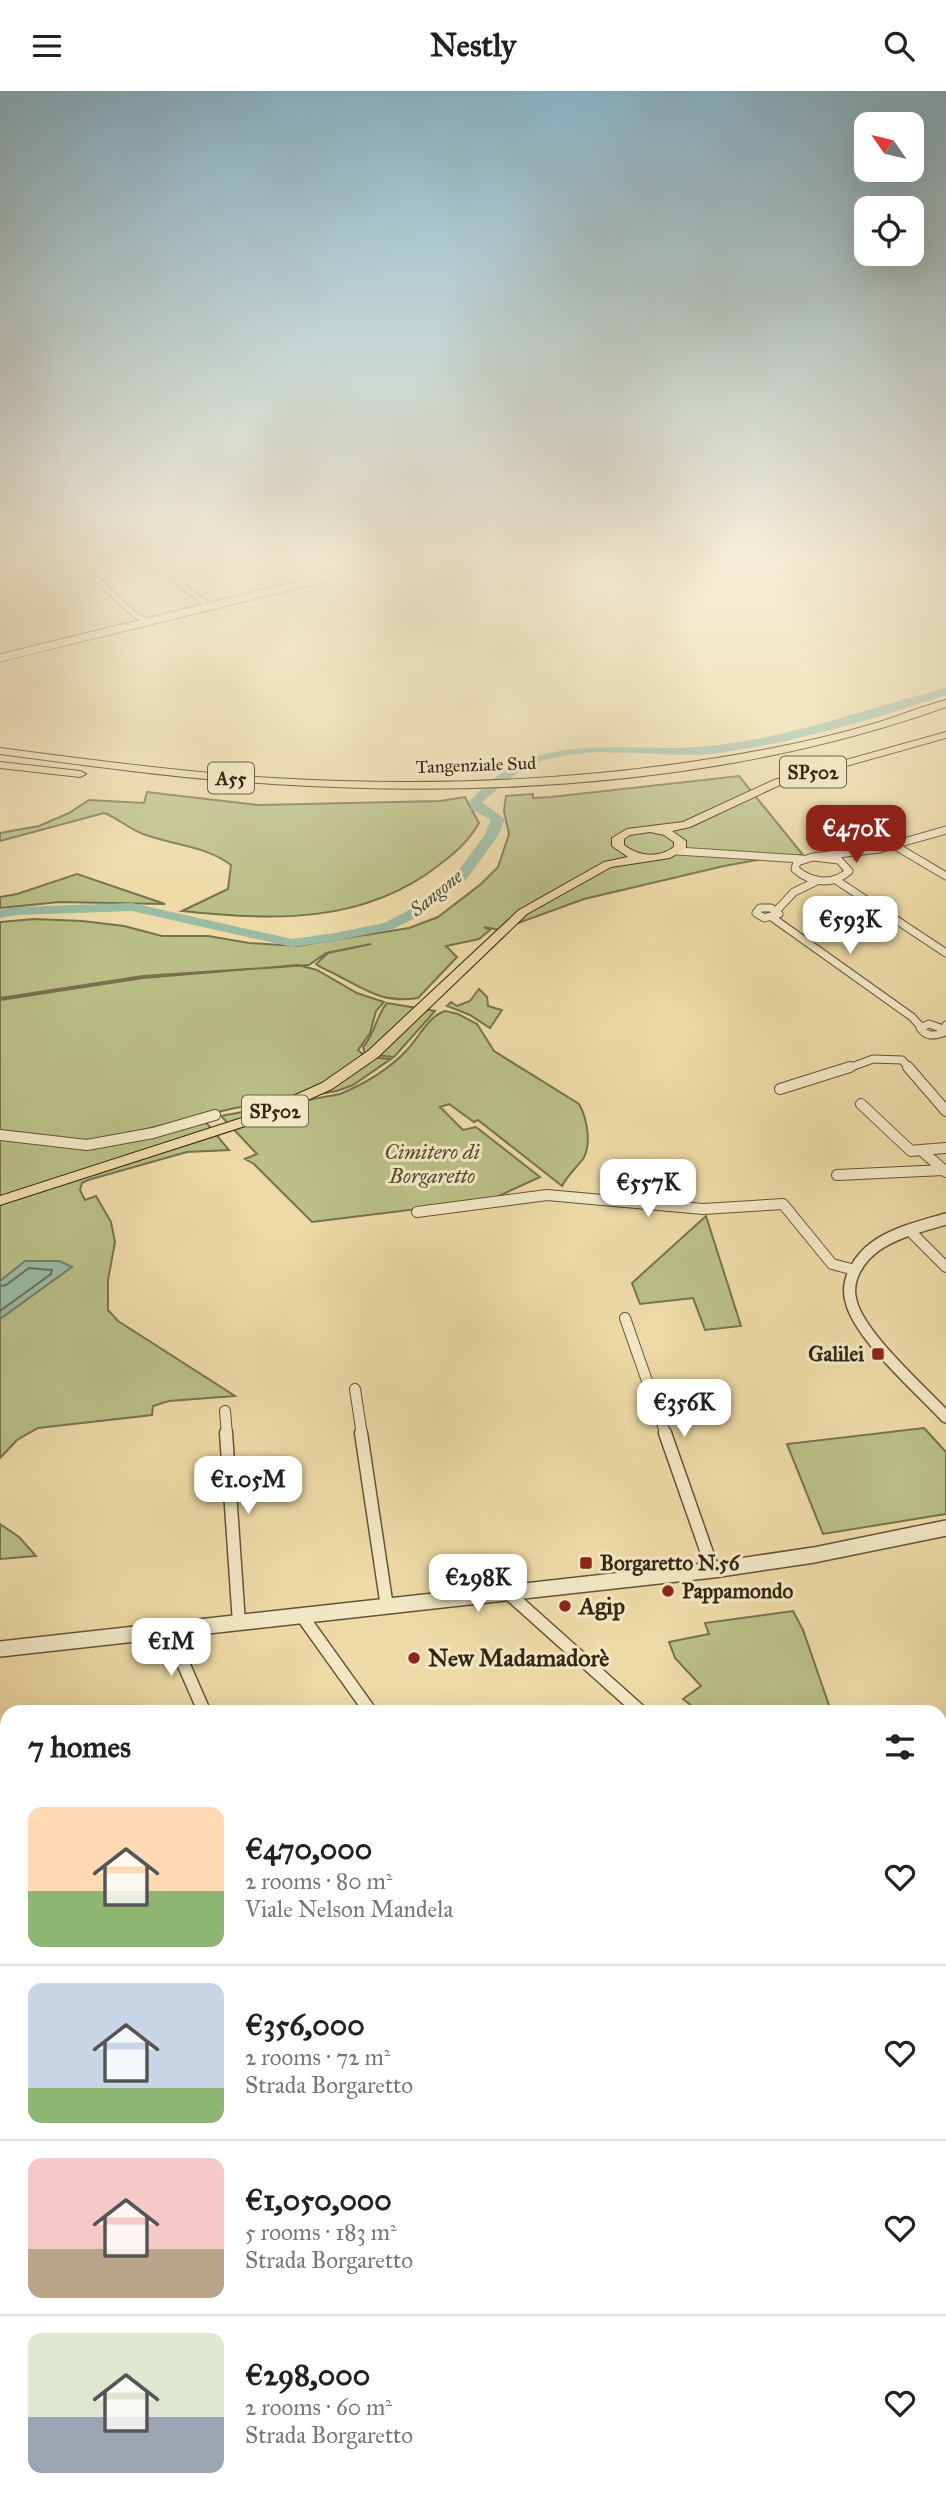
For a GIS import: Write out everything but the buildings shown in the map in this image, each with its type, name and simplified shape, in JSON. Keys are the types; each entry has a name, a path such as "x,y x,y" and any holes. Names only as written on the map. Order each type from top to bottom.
{"highway":[{"name":"Tangenziale Sud","path":"551,783 757,754 866,729 946,703"},
{"name":"Tangenziale Sud","path":"0,759 174,781 319,791 635,779 777,758 865,737 946,712"},
{"name":"Tangenziale Sud","path":"0,751 180,774 275,781 462,787"},
{"path":"0,765 174,781"}],"main road":[{"name":"SP502","path":"618,846 618,838 627,832 686,825 767,785 946,735"},
{"path":"658,830 679,844 686,825"},
{"name":"SP502","path":"0,1201 256,1118 327,1086 373,1054 514,919 608,865 664,856 679,844"},
{"path":"608,865 617,855 618,846 631,854 645,857"}],"street":[{"path":"813,857 832,858 845,864 849,871 847,875 836,880 803,876 795,869 797,862 813,857 879,849 946,830"},
{"path":"679,844 710,851 803,859"},
{"path":"892,844 946,876"},
{"path":"819,880 804,885 784,900 775,914 912,1017 937,1026"},
{"path":"836,880 946,953"},
{"path":"779,1089 827,1076 862,1062 891,1057 902,1060 946,1111"},
{"path":"861,1104 911,1151 946,1148"},
{"path":"0,1135 87,1145 153,1133 215,1115"},
{"path":"921,1150 945,1171"},
{"path":"837,1175 945,1171"},
{"path":"417,1212 547,1195 703,1209 783,1204 832,1264 855,1270"},
{"path":"946,1219 878,1244 867,1252 855,1270 849,1286 853,1310 878,1342 946,1417"},
{"path":"910,1231 946,1268"},
{"path":"625,1318 713,1570"},
{"path":"355,1389 387,1607"},
{"path":"225,1411 239,1623"},
{"path":"0,1649 713,1570 814,1555 946,1528"},
{"path":"508,1593 632,1705"},
{"path":"302,1616 366,1705"},
{"path":"169,1631 201,1705"}],"green space":[{"path":"739,776 803,855 724,866 584,899 499,930 484,927 490,930 479,939 446,946 457,957 418,998 394,999 374,994 316,964 328,953 371,944 326,953 309,965 143,976 0,998 0,922 34,919 82,921 124,926 162,936 208,936 249,943 296,946 409,928 438,917 481,884 498,867 509,834 504,811 506,796 533,794 533,798 551,797"},
{"path":"147,792 258,805 440,801 465,797 479,823 456,851 410,884 349,908 284,916 182,911 228,889 231,865 200,850 143,834 104,813 0,841 0,833 39,826 69,813 89,800 144,803"},
{"path":"77,874 165,904 59,902 0,908 0,897"},
{"path":"298,965 317,970 357,993 384,1002 376,1011 370,1033 358,1050 366,1057 391,1059 353,1085 337,1091 235,1108 87,1143 0,1133 0,1000 143,978"},
{"path":"479,989 487,997 488,1006 502,1010 490,1028 470,1015 447,1006 451,1002 457,1006 470,1001"},
{"path":"387,1003 435,1011 394,1057 365,1054 363,1047"},
{"name":"Cimitero di Borgaretto","path":"445,1011 458,1014 477,1024 494,1051 579,1104 587,1131 586,1153 583,1159 562,1186 478,1120 474,1122 449,1104 440,1107 463,1130 476,1127 540,1177 490,1200 312,1222 254,1164 245,1159 257,1154 221,1116 340,1094 349,1090 375,1076 399,1058 428,1023"},
{"path":"204,1120 229,1150 187,1152 88,1180 82,1183 80,1190 85,1200 96,1196 111,1222 115,1242 108,1280 108,1310 118,1321 235,1396 169,1401 153,1406 152,1415 38,1428 17,1440 0,1458 0,1137 73,1147"},
{"path":"706,1216 741,1326 705,1330 693,1298 640,1304 632,1283"},
{"path":"924,1428 946,1452 946,1514 823,1534 787,1444"},
{"path":"0,1524 19,1537 36,1556 0,1559"},
{"path":"793,1611 803,1630 829,1705 690,1705 683,1699 701,1686 675,1658 669,1642 709,1634 705,1623"}],"water":[{"path":"25,1261 59,1261 72,1267 0,1319 0,1281"}],"waterway":[{"name":"Sangone","path":"0,914 132,907 292,943 388,926 420,910 461,877 491,836 498,819 476,806 476,801 523,765 570,752 694,751 776,739 890,709 946,691"}],"place":[{"name":"Galilei","path":"878,1354"},
{"name":"Borgaretto N.56","path":"586,1563"},
{"name":"Pappamondo","path":"668,1591"},
{"name":"Agip","path":"565,1606"},
{"name":"New Madamadorè","path":"414,1658"}]}
